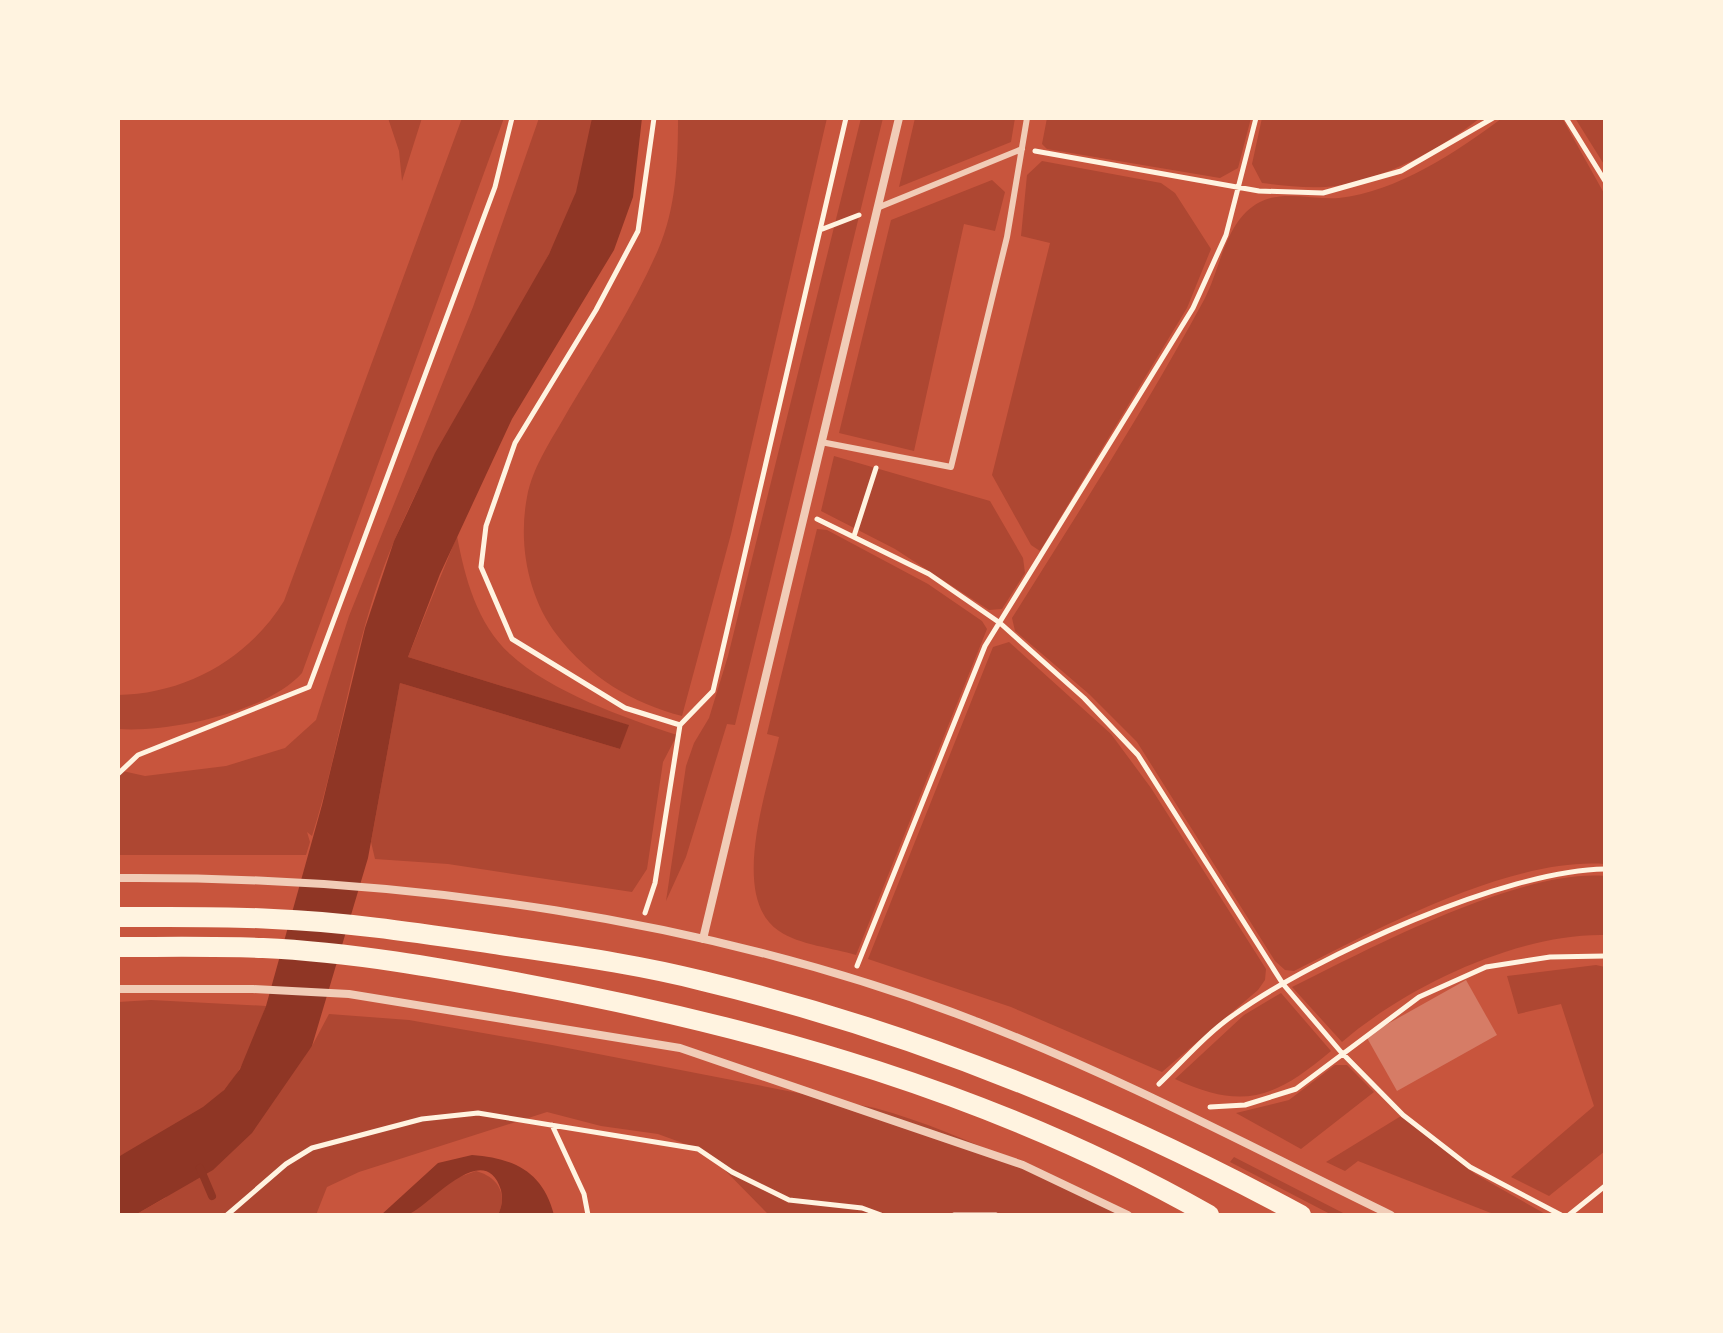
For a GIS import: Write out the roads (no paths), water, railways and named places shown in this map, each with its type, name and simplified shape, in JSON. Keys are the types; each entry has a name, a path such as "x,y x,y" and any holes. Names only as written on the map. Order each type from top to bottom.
{"main road":[{"path":"118,917 273,919 367,927 448,937 672,974 866,1026 1024,1082 1216,1169 1301,1215"},
{"path":"118,947 265,948 362,958 440,968 701,1020 829,1054 1016,1120 1209,1215"}],"street":[{"path":"703,939 899,118"},
{"path":"118,878 284,882 377,889 642,926 703,939 851,979 989,1026 1147,1096 1391,1215"},
{"path":"118,989 253,989 349,994 680,1048 1023,1165 1128,1215"}],"lane":[{"path":"821,442 951,467 1007,237 1027,118"},
{"path":"877,208 1022,149"}],"waterway":[{"path":"200,1168 212,1196"}]}
